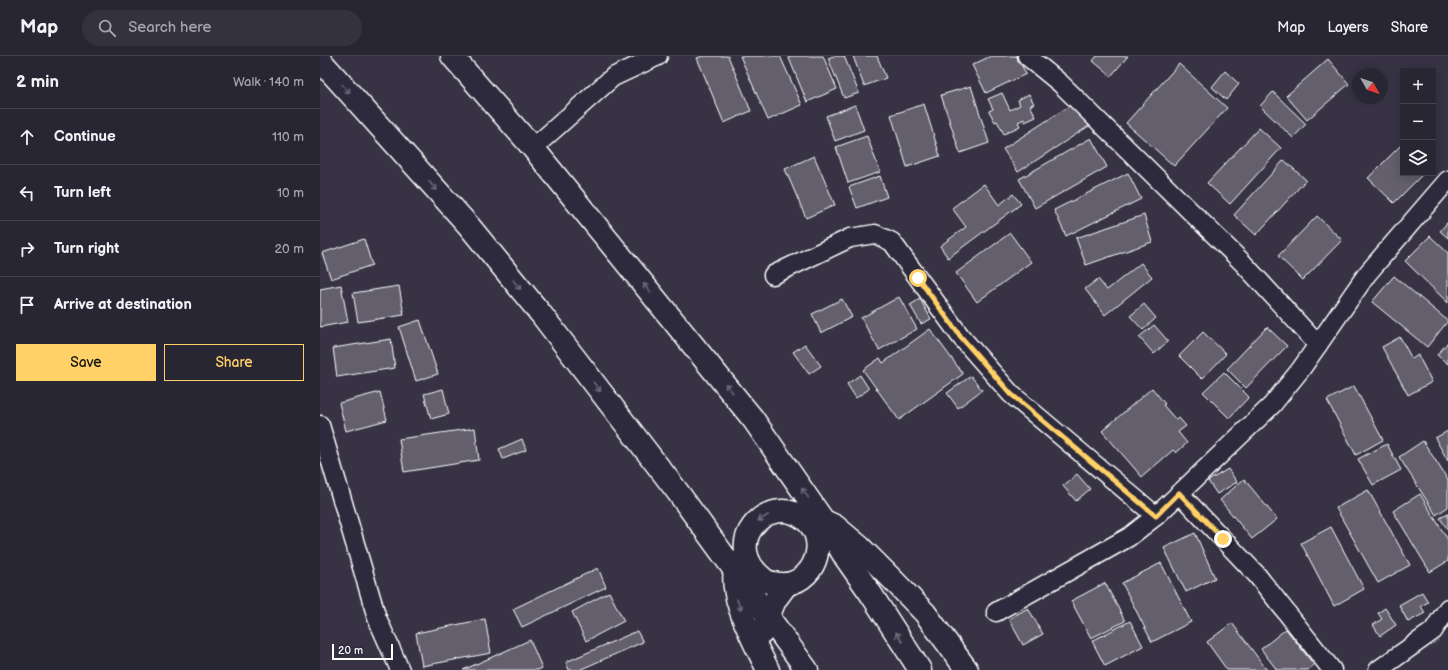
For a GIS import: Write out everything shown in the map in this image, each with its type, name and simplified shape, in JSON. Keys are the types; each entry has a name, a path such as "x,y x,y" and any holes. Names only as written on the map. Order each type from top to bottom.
{"main road":[{"path":"452,56 533,148 753,419 820,529 845,558 871,594 920,670"},
{"path":"320,60 469,226 541,314 677,491 767,617 807,670"},
{"path":"764,662 736,598 734,570 750,530 757,521 768,514 780,511 792,513 820,529 834,526 860,547 925,613 967,670"},
{"path":"734,570 776,584 787,584 798,580 808,573 814,563 818,551 820,529"},
{"path":"746,541 745,553 749,564 756,573 765,580"},
{"path":"814,563 845,558 860,562 893,580"},
{"path":"764,662 761,635 775,600 787,584"}],"street":[{"path":"533,148 613,77 658,56"},
{"path":"1027,56 1060,83 1243,262 1318,345"},
{"path":"996,612 1129,537 1156,516 1272,405 1318,345 1367,274 1448,180"},
{"path":"773,275 850,238 875,234 892,242 961,337 1011,394 1156,516"},
{"path":"320,425 377,618 400,670"},
{"path":"1179,493 1256,574 1332,670"},
{"path":"1378,670 1440,633 1448,608"}],"building":[{"path":"703,56 728,56 751,111 724,123 697,58"},
{"path":"740,56 780,56 802,105 768,120"},
{"path":"788,56 823,56 837,89 807,102"},
{"path":"834,56 844,56 859,93 844,98 828,58"},
{"path":"853,56 877,56 886,78 864,86"},
{"path":"991,56 1017,56 1026,74 986,93 972,65"},
{"path":"1097,56 1128,56 1111,76 1093,61"},
{"path":"1328,59 1349,84 1307,120 1286,96"},
{"path":"1179,64 1227,108 1174,166 1126,123"},
{"path":"1225,71 1239,84 1226,100 1212,87"},
{"path":"971,86 989,143 960,153 941,95"},
{"path":"1273,92 1306,124 1293,138 1260,106"},
{"path":"1002,93 1010,110 1020,105 1018,100 1029,94 1034,104 1030,105 1036,117 1025,122 1024,119 1018,122 1020,126 1004,134 997,121 995,122 989,111 993,109 988,99"},
{"path":"1074,103 1089,126 1018,172 1003,149"},
{"path":"924,104 940,156 907,167 891,115"},
{"path":"855,105 864,130 835,141 826,116"},
{"path":"1259,128 1281,148 1230,204 1207,183"},
{"path":"867,136 880,172 848,183 836,147"},
{"path":"1091,138 1107,167 1035,208 1019,179"},
{"path":"1400,146 1400,176 1421,176 1394,203 1368,178"},
{"path":"814,156 835,205 806,218 785,169"},
{"path":"1284,160 1306,180 1256,235 1234,215"},
{"path":"1128,173 1141,199 1066,236 1054,210"},
{"path":"880,176 887,197 857,208 849,187"},
{"path":"984,184 999,205 1013,194 1021,204 948,258 940,246 966,227 952,208"},
{"path":"1144,215 1152,242 1086,265 1076,238"},
{"path":"1317,216 1342,240 1303,280 1278,256"},
{"path":"1448,222 1448,238 1440,231"},
{"path":"1010,233 1031,262 977,302 956,273"},
{"path":"1430,236 1448,253 1448,303 1405,261"},
{"path":"364,239 372,265 331,279 322,253"},
{"path":"1141,263 1152,277 1105,315 1085,289 1098,279 1107,290"},
{"path":"1394,276 1448,321 1427,347 1372,302"},
{"path":"341,285 348,322 320,327 320,289"},
{"path":"399,286 404,315 358,322 353,293"},
{"path":"899,297 917,329 879,350 861,318"},
{"path":"842,299 852,317 821,333 812,314"},
{"path":"920,299 931,319 921,324 910,305"},
{"path":"1144,304 1156,318 1143,330 1130,316"},
{"path":"420,320 438,374 416,381 399,327"},
{"path":"1154,325 1168,341 1154,354 1139,337"},
{"path":"1267,327 1287,346 1246,388 1227,369"},
{"path":"930,329 963,374 899,420 863,370 880,358 883,363"},
{"path":"1203,332 1226,354 1202,379 1179,356"},
{"path":"1400,337 1412,359 1418,355 1432,382 1408,395 1382,347"},
{"path":"391,339 395,368 337,377 333,348"},
{"path":"1448,342 1448,364 1437,355"},
{"path":"805,344 821,366 809,374 793,352"},
{"path":"1224,372 1249,397 1229,418 1203,392"},
{"path":"860,375 869,389 856,398 847,384"},
{"path":"971,376 982,390 958,408 947,393"},
{"path":"1354,386 1383,440 1356,455 1327,400"},
{"path":"1152,388 1165,404 1163,405 1176,420 1179,418 1186,426 1178,432 1187,443 1176,453 1173,450 1142,477 1102,431"},
{"path":"443,389 449,414 431,419 424,394"},
{"path":"380,392 387,420 346,431 339,403"},
{"path":"475,428 479,460 404,472 399,439"},
{"path":"1448,431 1448,461 1435,438"},
{"path":"522,439 526,450 503,459 499,449"},
{"path":"1423,441 1448,480 1448,507 1436,515 1399,457"},
{"path":"1387,444 1401,470 1373,485 1358,459"},
{"path":"1228,469 1237,482 1217,494 1208,481"},
{"path":"1077,474 1090,489 1076,501 1063,486"},
{"path":"1244,479 1277,519 1252,539 1220,500"},
{"path":"1368,490 1410,565 1378,583 1336,508"},
{"path":"1420,494 1448,540 1448,561 1430,572 1393,511"},
{"path":"1448,514 1448,530 1440,518"},
{"path":"1331,527 1364,589 1334,606 1301,543"},
{"path":"1195,533 1215,578 1186,592 1164,548"},
{"path":"1161,563 1191,622 1152,642 1122,583"},
{"path":"598,568 606,587 522,627 513,609"},
{"path":"1105,583 1125,621 1091,638 1071,601"},
{"path":"609,592 624,621 586,641 572,612"},
{"path":"1422,592 1428,602 1421,606 1425,613 1408,622 1399,605"},
{"path":"1028,608 1043,634 1023,645 1009,619"},
{"path":"1385,608 1396,625 1380,636 1373,625 1382,619 1378,613"},
{"path":"485,619 491,653 422,666 416,633"},
{"path":"1130,621 1143,646 1105,666 1092,641"},
{"path":"1232,623 1267,670 1227,670 1207,642"},
{"path":"1286,629 1314,665 1308,670 1277,670 1261,649"},
{"path":"637,631 643,642 579,670 569,670 566,662"},
{"path":"530,640 542,668 538,670 463,670"}],"route":[{"path":"918,278 961,337 1011,394 1156,516 1179,493 1223,539"}]}
